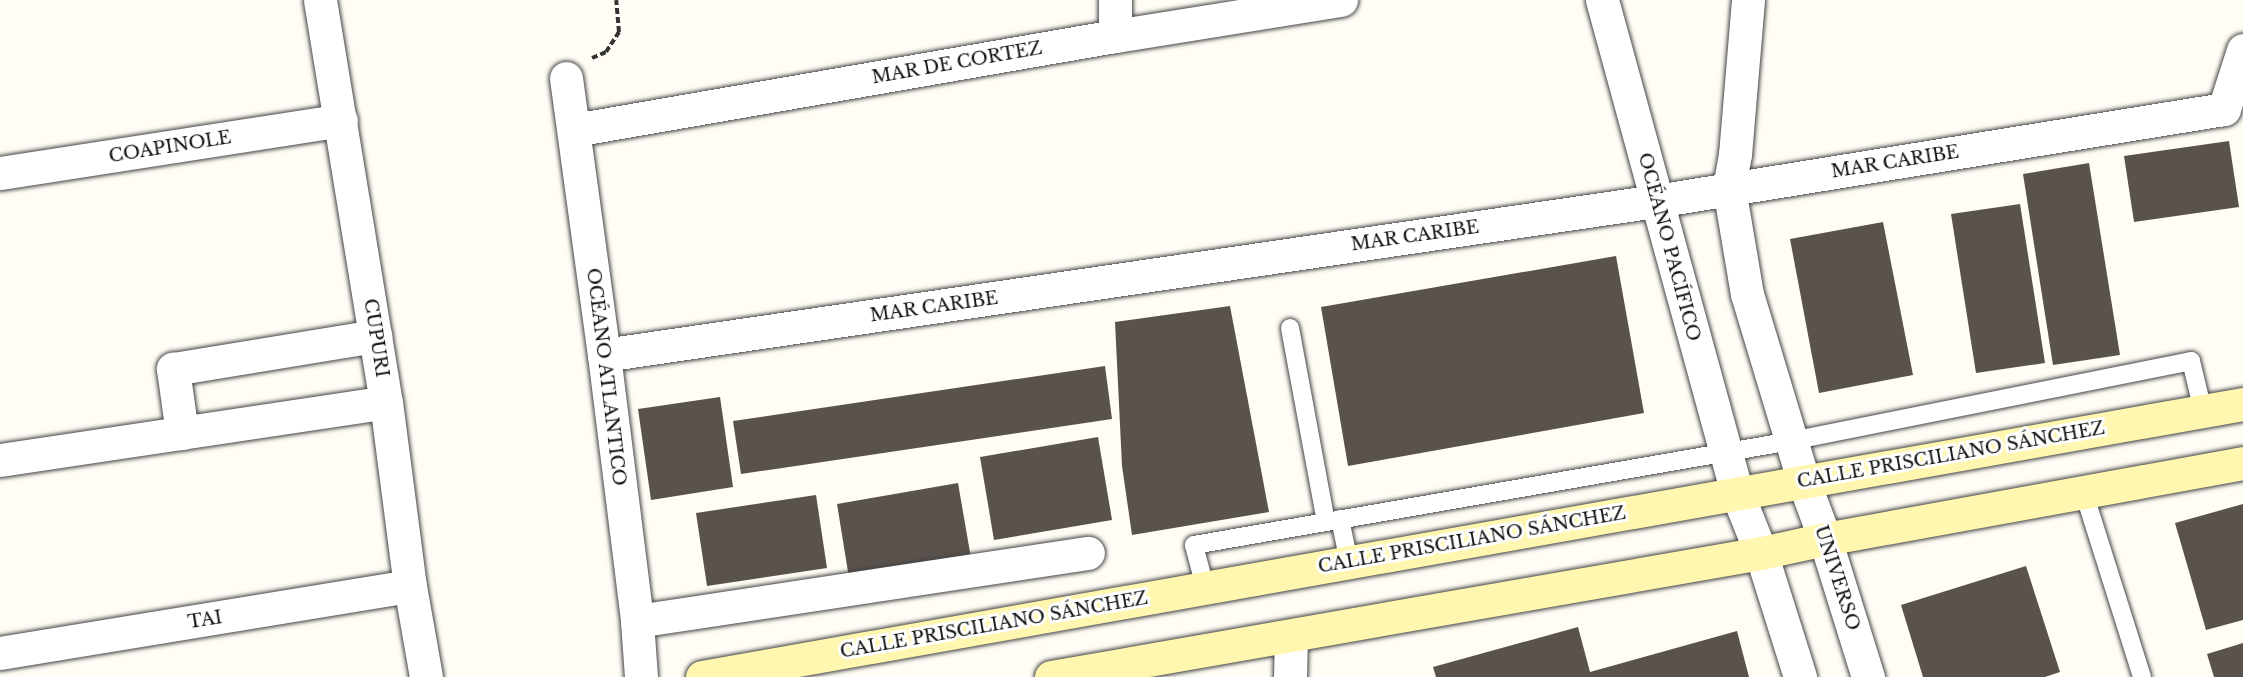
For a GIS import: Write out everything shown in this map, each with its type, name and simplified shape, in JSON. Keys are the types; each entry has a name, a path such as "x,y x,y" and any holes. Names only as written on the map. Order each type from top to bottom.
{"main road":[{"name":"CALLE PRISCILIANO SÁNCHEZ","path":"702,677 1803,480 2243,404"},
{"path":"1051,677 1291,637 1761,553 1825,539 2243,463"}],"street":[{"name":"CUPURI","path":"320,0 386,402 410,586 426,677"},
{"path":"1115,0 1115,36"},
{"name":"MAR DE CORTEZ","path":"574,130 1115,36 1341,0"},
{"name":"OCÉANO PACÍFICO","path":"1602,0 1737,493"},
{"path":"1748,0 1735,154 1729,188 1747,294 1803,480"},
{"name":"MAR CARIBE","path":"604,355 1656,201 2224,109 2243,50"},
{"name":"OCÉANO ATLANTICO","path":"566,78 604,355 637,621 641,677"},
{"name":"COAPINOLE","path":"0,173 340,120"},
{"path":"182,433 173,369 375,336"},
{"path":"0,460 386,402"},
{"name":"UNIVERSO","path":"1803,480 1825,539 1868,677"},
{"path":"1737,493 1761,553 1800,677"},
{"path":"637,621 1088,553"},
{"name":"TAI","path":"0,653 410,586"},
{"path":"1290,677 1291,637"}],"lane":[{"path":"1290,328 1333,520 1349,562"},
{"path":"1205,587 1194,544 1791,441 2191,361 2203,411"},
{"path":"2084,493 2142,677"}],"path":[{"path":"566,78 578,64 606,52 620,32 616,0"}],"building":[{"path":"2229,141 2239,207 2134,222 2124,156"},
{"path":"2089,163 2120,355 2053,365 2023,174"},
{"path":"2020,204 2045,363 1976,373 1951,214"},
{"path":"1883,222 1913,375 1819,393 1790,239"},
{"path":"1616,256 1644,413 1348,466 1321,307"},
{"path":"1230,306 1269,512 1132,535 1122,466 1115,322"},
{"path":"1105,366 1112,419 741,474 733,421"},
{"path":"720,397 733,487 651,500 638,409"},
{"path":"1098,437 1112,520 994,540 980,457"},
{"path":"958,483 971,558 849,578 837,504"},
{"path":"816,495 827,568 707,586 696,513"},
{"path":"2243,504 2243,620 2206,630 2175,523"},
{"path":"2026,566 2060,672 2045,677 1923,677 1901,605"},
{"path":"1578,627 1590,672 1737,631 1749,677 1436,677 1433,667"},
{"path":"2243,643 2243,677 2214,677 2207,654"}]}
